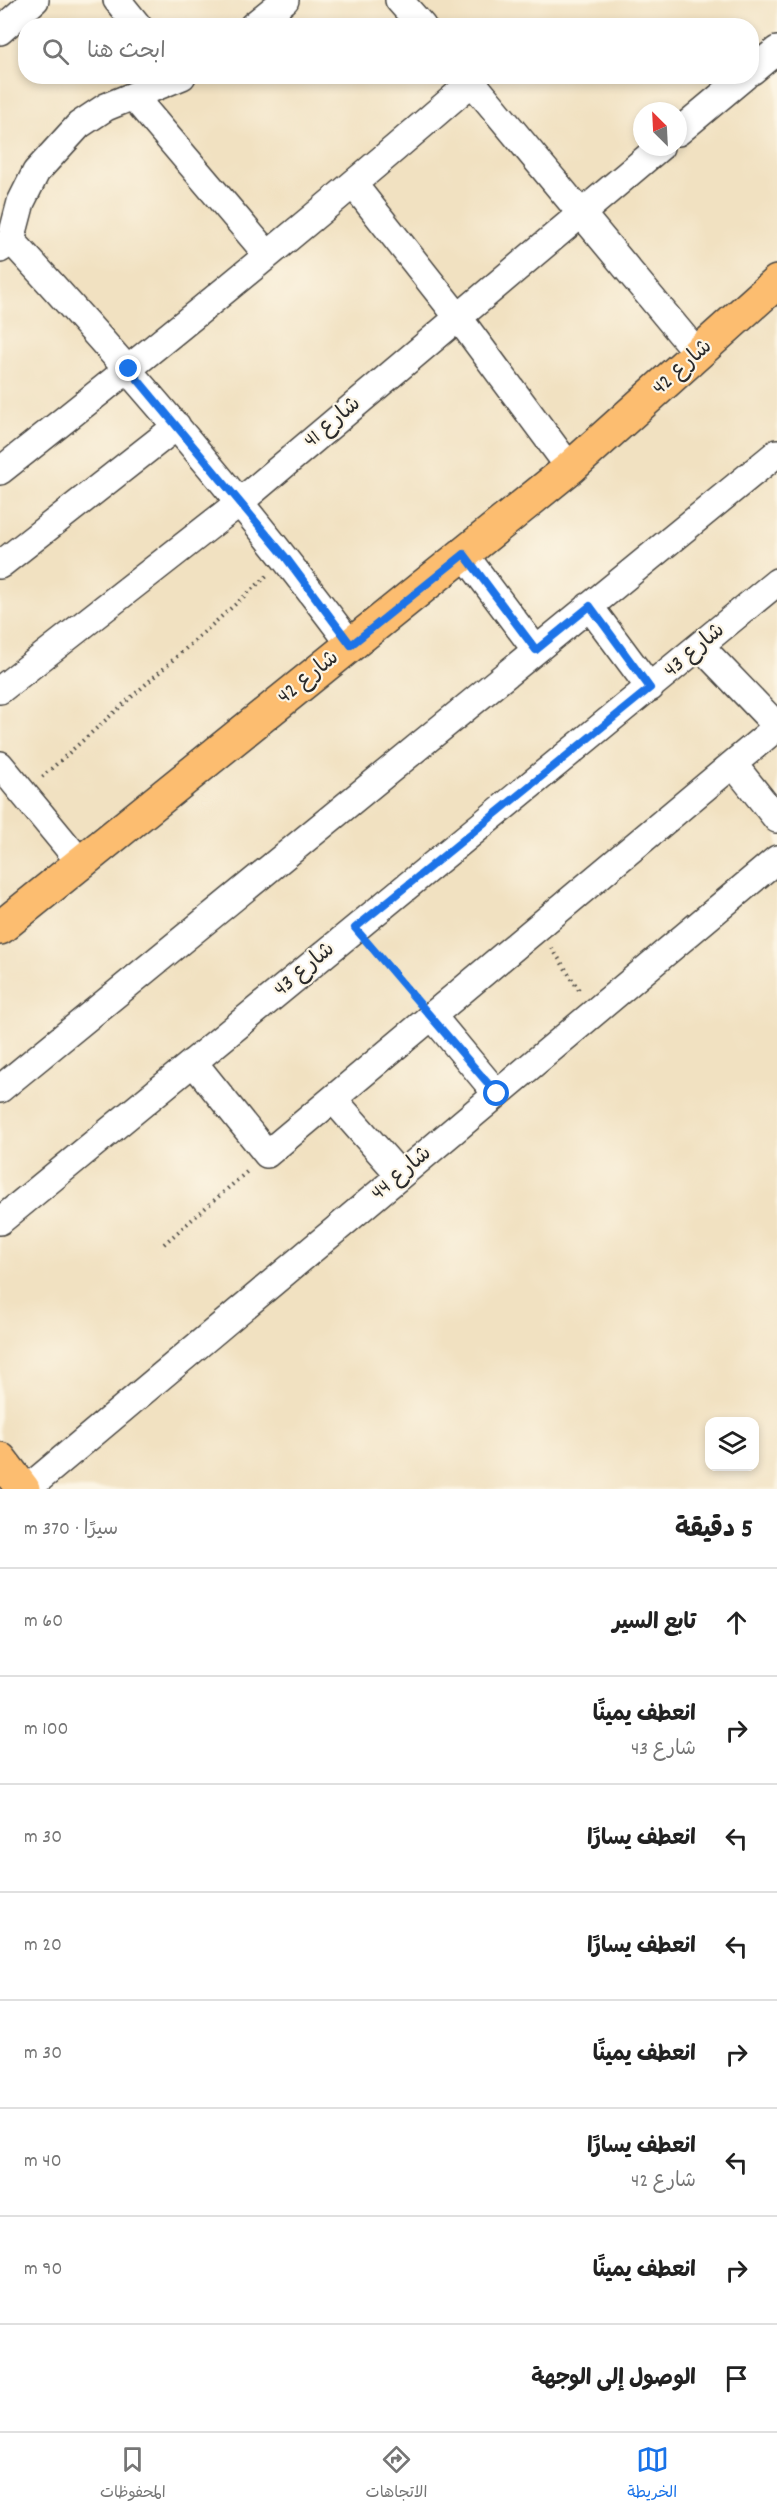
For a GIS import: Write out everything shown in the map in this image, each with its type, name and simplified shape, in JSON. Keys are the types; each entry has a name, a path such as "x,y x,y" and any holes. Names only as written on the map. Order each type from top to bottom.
{"main road":[{"name":"شارع 42","path":"0,928 570,468 777,282"},
{"path":"0,1460 25,1489"}],"street":[{"path":"0,31 35,0"},
{"path":"117,0 132,18"},
{"path":"263,18 285,0"},
{"path":"399,0 415,18"},
{"path":"10,235 36,172 79,125 106,107 163,84"},
{"path":"0,471 354,185 465,84"},
{"path":"474,84 699,354"},
{"path":"687,124 735,84"},
{"path":"133,96 267,254"},
{"name":"شارع 41","path":"0,690 240,502 649,156"},
{"path":"354,185 458,317 570,468"},
{"path":"0,194 10,235 177,426 287,559 351,645"},
{"path":"0,565 177,426"},
{"path":"0,1089 777,453"},
{"path":"464,554 536,650"},
{"name":"شارع 43","path":"0,1221 777,582"},
{"path":"590,606 650,688"},
{"path":"193,1062 267,1154 777,727 700,646"},
{"path":"733,764 777,819"},
{"path":"0,765 80,862"},
{"name":"شارع 44","path":"25,1489 777,859"},
{"path":"433,1017 497,1094"},
{"path":"333,1099 400,1175"}],"path":[{"path":"24,794 287,559"},
{"path":"539,927 593,1013"},
{"path":"355,928 433,1017"},
{"path":"164,1244 267,1154"}],"route":[{"path":"129,369 287,559 351,645 464,554 536,650 590,606 650,688 355,928 497,1094"}]}
